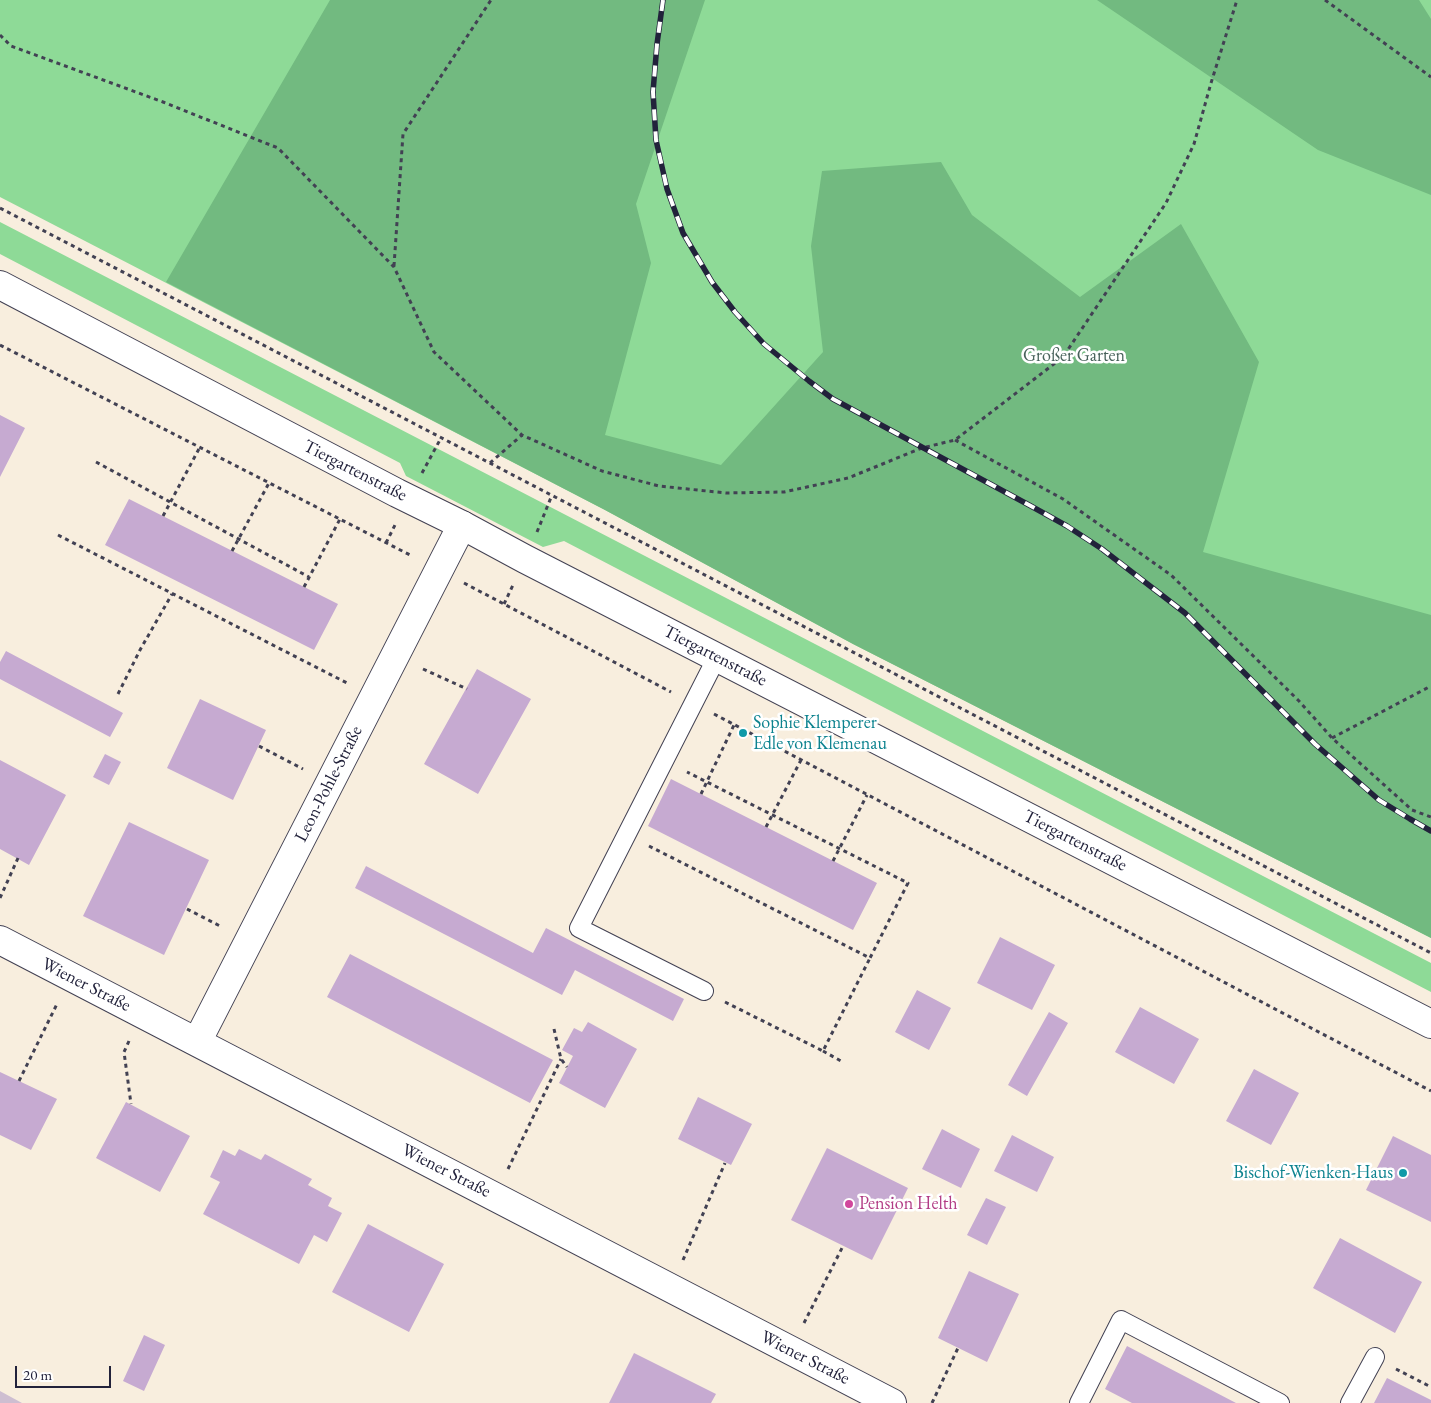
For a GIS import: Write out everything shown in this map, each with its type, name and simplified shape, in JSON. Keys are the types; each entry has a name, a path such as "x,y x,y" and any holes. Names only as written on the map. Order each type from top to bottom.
{"street":[{"name":"Tiergartenstraße","path":"0,285 525,559 1431,1024"},
{"name":"Leon-Pohle-Straße","path":"197,1042 462,525"},
{"name":"Wiener Straße","path":"0,940 892,1403"}],"lane":[{"path":"704,991 579,928 716,657"},
{"path":"1079,1403 1121,1320 1280,1403"},
{"path":"1350,1403 1375,1357"}],"path":[{"path":"394,267 403,134 491,0"},
{"path":"0,35 12,46 163,102 278,148 394,267 434,352 522,434 602,471 659,486 726,493 784,492 848,478 922,448 955,440 1064,357 1166,203 1194,144 1237,0"},
{"path":"1325,0 1431,77"},
{"path":"0,208 1431,953"},
{"path":"0,345 439,570"},
{"path":"490,463 522,434"},
{"path":"409,499 441,438"},
{"path":"955,440 1064,499 1171,575 1299,701 1332,738 1412,810 1431,818"},
{"path":"163,516 200,447"},
{"path":"96,462 309,576"},
{"path":"232,551 269,483"},
{"path":"525,559 552,495"},
{"path":"304,587 340,519"},
{"path":"58,535 374,697"},
{"path":"118,694 140,650 172,594"},
{"path":"395,656 467,689"},
{"path":"1332,738 1431,686"},
{"path":"701,794 734,725"},
{"path":"260,746 330,784"},
{"path":"664,760 908,883 822,1051"},
{"path":"766,827 801,760"},
{"path":"833,861 867,795"},
{"path":"626,835 870,958"},
{"path":"961,844 1431,1091"},
{"path":"0,898 18,858"},
{"path":"187,909 249,941"},
{"path":"19,1081 71,977"},
{"path":"704,991 841,1061"},
{"path":"131,1104 124,1052 141,1013"},
{"path":"554,1028 561,1059 567,1067"},
{"path":"495,1197 561,1059"},
{"path":"670,1288 725,1162"},
{"path":"790,1350 843,1246"},
{"path":"932,1403 958,1348"},
{"path":"1375,1357 1431,1387"}],"shaded area":[{"path":"0,1391 22,1403 0,1403"}],"green space":[{"name":"Großer Garten","path":"0,0 1431,0 1431,938 853,644 605,510 0,197"},
{"path":"330,0 705,0 636,204 651,263 605,435 721,465 823,352 811,246 822,171 941,162 972,215 1080,297 1181,224 1259,362 1203,552 1431,615 1431,938 853,644 605,510 166,282"},
{"path":"1097,0 1419,0 1431,19 1431,195 1318,150"},
{"path":"0,222 1431,963 1431,992 564,541 543,547 406,476 400,463 0,254"}],"building":[{"path":"0,415 25,428 0,477"},
{"path":"129,499 338,604 314,650 105,545"},
{"path":"6,651 123,713 110,737 0,679 0,662"},
{"path":"477,669 531,699 478,794 424,764"},
{"path":"200,699 266,730 233,800 167,768"},
{"path":"105,754 121,762 109,785 93,777"},
{"path":"0,760 66,795 29,865 0,849"},
{"path":"671,779 877,883 853,930 648,826"},
{"path":"129,822 209,860 164,955 83,916"},
{"path":"366,866 533,953 546,928 684,999 673,1021 575,970 562,995 355,888"},
{"path":"1000,937 1055,965 1032,1010 977,983"},
{"path":"350,954 553,1060 530,1103 327,997"},
{"path":"917,990 951,1008 929,1050 895,1032"},
{"path":"1140,1007 1199,1039 1174,1084 1115,1052"},
{"path":"1049,1012 1068,1023 1027,1096 1008,1085"},
{"path":"588,1022 637,1049 605,1108 559,1083 573,1056 562,1050 574,1028 582,1032"},
{"path":"1254,1069 1299,1093 1271,1145 1226,1121"},
{"path":"0,1072 57,1099 31,1150 0,1135"},
{"path":"698,1097 752,1124 731,1165 678,1139"},
{"path":"126,1102 190,1136 160,1192 96,1158"},
{"path":"942,1129 980,1149 961,1188 922,1169"},
{"path":"1012,1135 1054,1157 1037,1192 994,1171"},
{"name":"Bischof-Wienken-Haus","path":"1393,1136 1431,1155 1431,1222 1366,1190"},
{"name":"Pension Helth","path":"827,1148 908,1188 872,1260 791,1220"},
{"path":"239,1149 261,1160 265,1154 312,1179 308,1185 332,1198 328,1206 342,1213 327,1242 314,1235 299,1264 203,1214 220,1182 210,1177 223,1150 235,1156"},
{"path":"986,1198 1006,1207 987,1245 967,1235"},
{"path":"368,1224 444,1264 409,1332 332,1292"},
{"path":"1340,1238 1422,1282 1395,1333 1313,1288"},
{"path":"969,1271 1019,1294 987,1362 938,1338"},
{"path":"144,1335 165,1345 144,1391 123,1381"},
{"path":"1127,1346 1236,1403 1132,1403 1105,1389"},
{"path":"634,1353 716,1394 711,1403 609,1403"},
{"path":"1387,1378 1431,1400 1431,1403 1374,1403"}],"railway":[{"path":"663,0 653,92 656,140 667,189 683,233 712,282 735,312 764,344 833,399 1067,526 1102,549 1185,613 1315,744 1379,800 1431,831"}],"place":[{"name":"Sophie Klemperer Edle von Klemenau","path":"743,733"},
{"name":"Bischof-Wienken-Haus","path":"1403,1173"},
{"name":"Pension Helth","path":"849,1204"}]}
